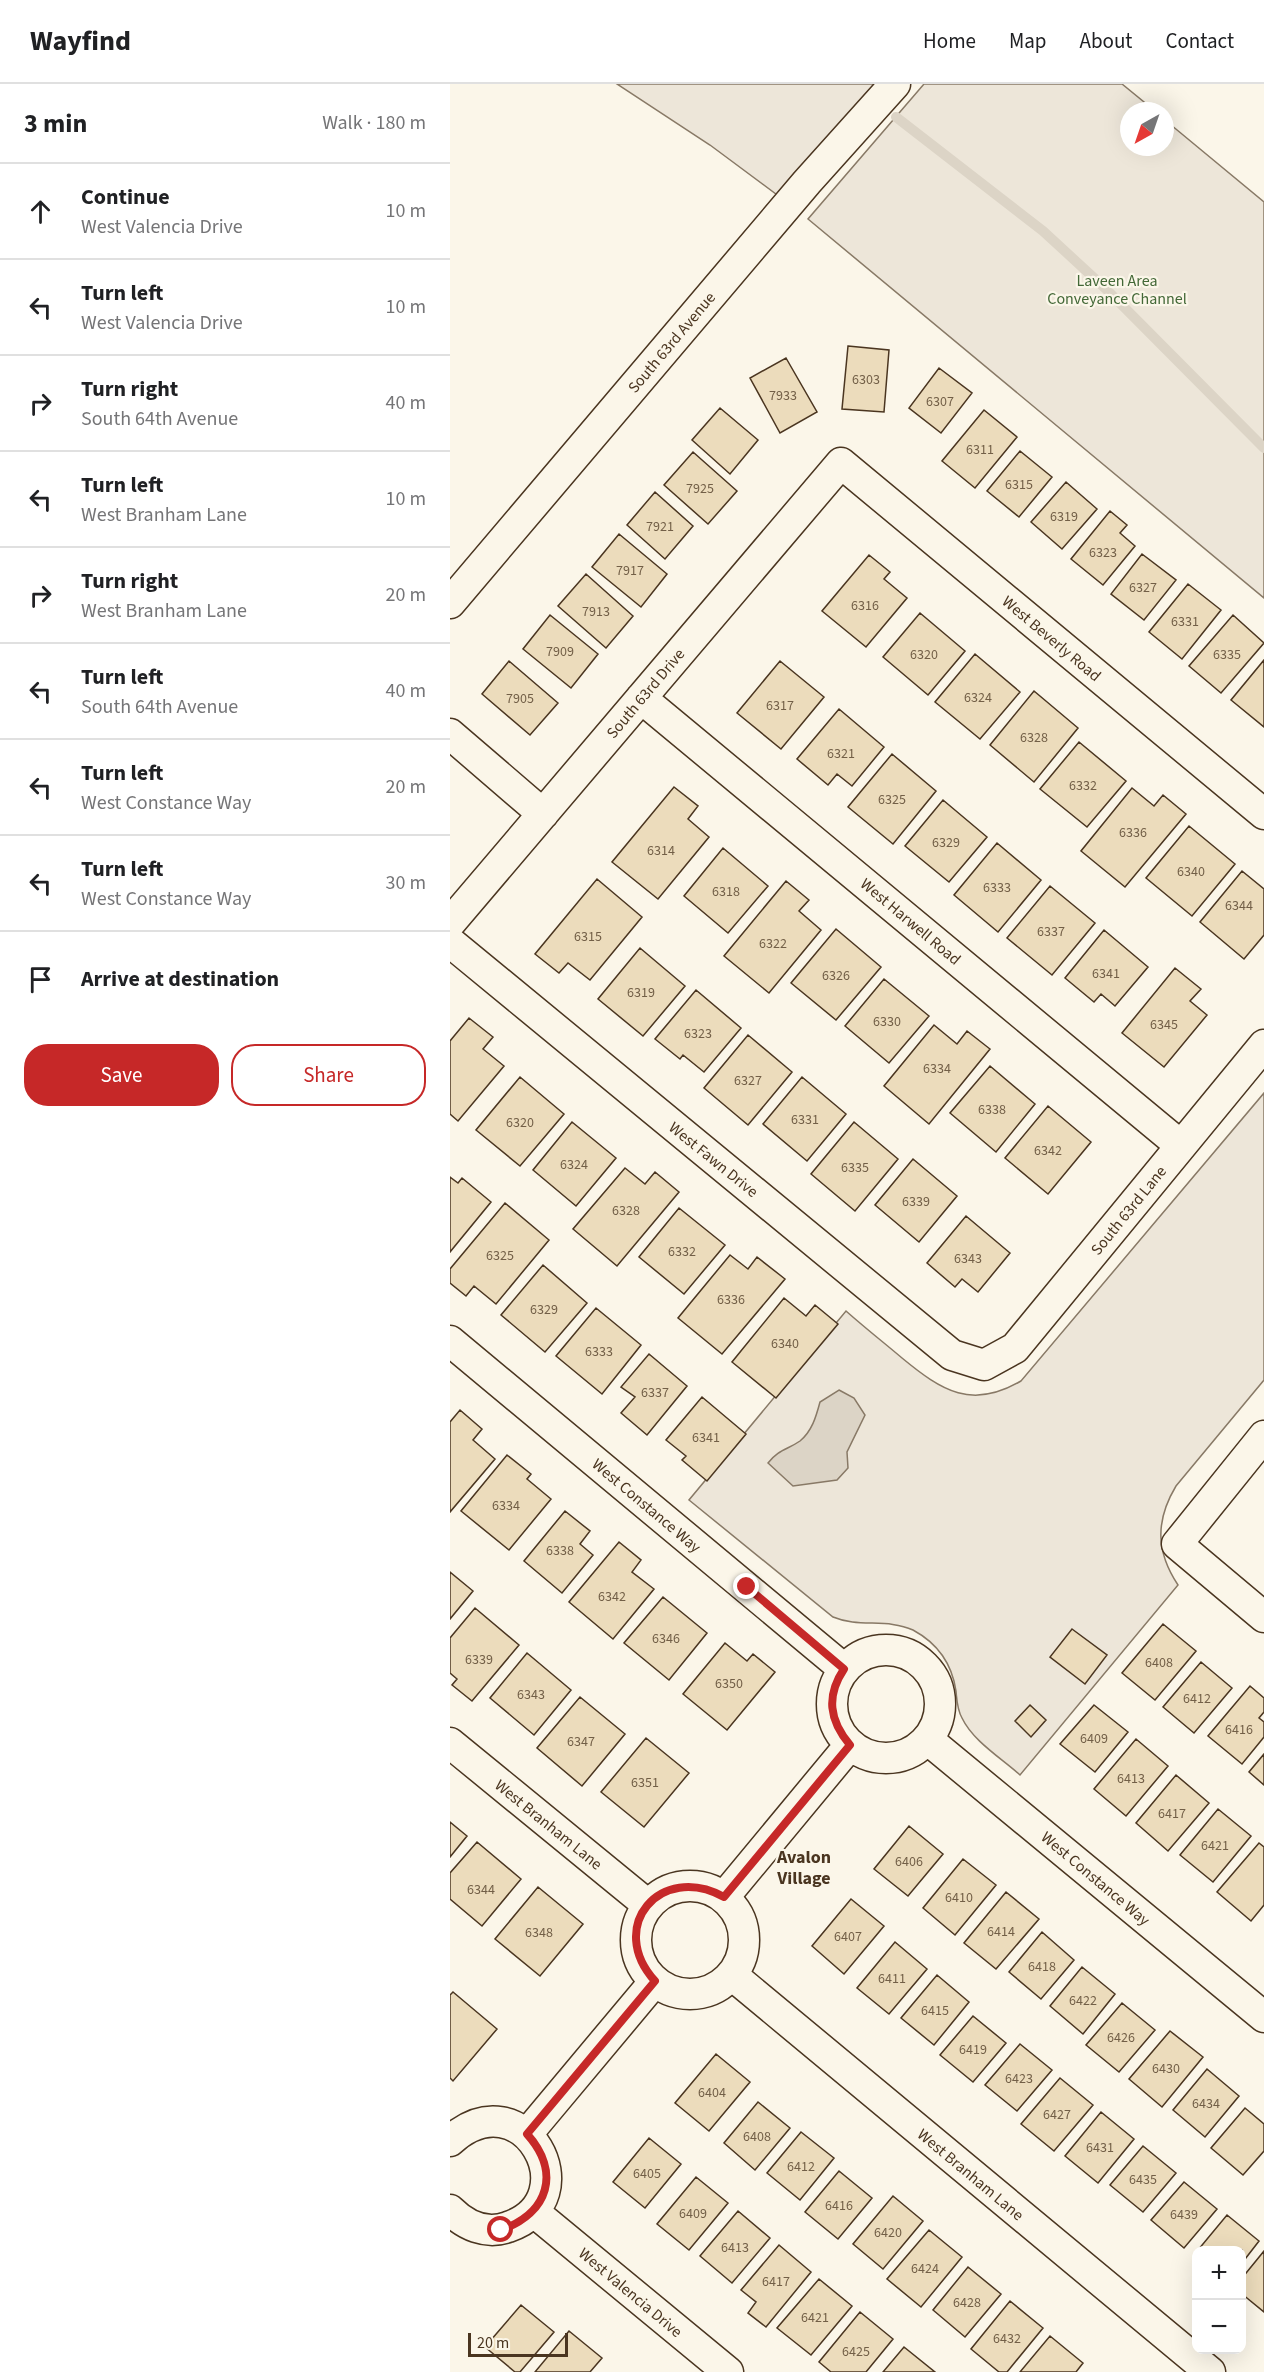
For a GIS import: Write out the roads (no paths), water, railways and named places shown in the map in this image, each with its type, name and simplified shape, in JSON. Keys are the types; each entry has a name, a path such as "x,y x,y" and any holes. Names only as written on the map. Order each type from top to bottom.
{"street":[{"name":"South 63rd Avenue","path":"450,603 826,160 895,84"},
{"name":"South 63rd Drive","path":"450,923 841,463"},
{"name":"West Beverly Road","path":"841,463 1264,814"},
{"name":"West Harwell Road","path":"641,698 1180,1145"},
{"path":"450,734 543,814"},
{"name":"West Fawn Drive","path":"450,942 952,1355 984,1365"},
{"name":"South 63rd Lane","path":"984,1365 1015,1348 1264,1045"},
{"name":"West Constance Way","path":"450,1341 844,1669"},
{"path":"1264,1436 1177,1544 1264,1617"},
{"path":"885,1649 915,1658 927,1668 940,1695 940,1712 927,1740 914,1750 898,1757 881,1758 865,1754 850,1745 839,1732 832,1708 835,1683 844,1669 856,1658 885,1649"},
{"name":"West Constance Way","path":"927,1740 1264,2017"},
{"name":"West Branham Lane","path":"450,1743 648,1905"},
{"path":"724,1897 850,1745"},
{"path":"693,1885 709,1889 724,1897 739,1916 745,1941 741,1959 732,1975 711,1989 686,1994 670,1990 655,1981 644,1969 637,1953 635,1936 639,1920 648,1905 668,1890 693,1885"},
{"name":"West Branham Lane","path":"732,1975 1210,2372"},
{"path":"527,2134 655,1981"},
{"path":"450,2141 463,2129 487,2122 512,2125 527,2134 538,2146 545,2162 547,2180 543,2197 534,2211 519,2223 501,2230 465,2223 450,2210"},
{"name":"West Valencia Drive","path":"534,2211 728,2372"}],"waterway":[{"path":"896,117 1043,231 1106,289 1264,448"}],"district":[{"name":"Avalon Village","path":"804,1867"}],"park label":[{"name":"Laveen Area Conveyance Channel","path":"1117,289"}]}
